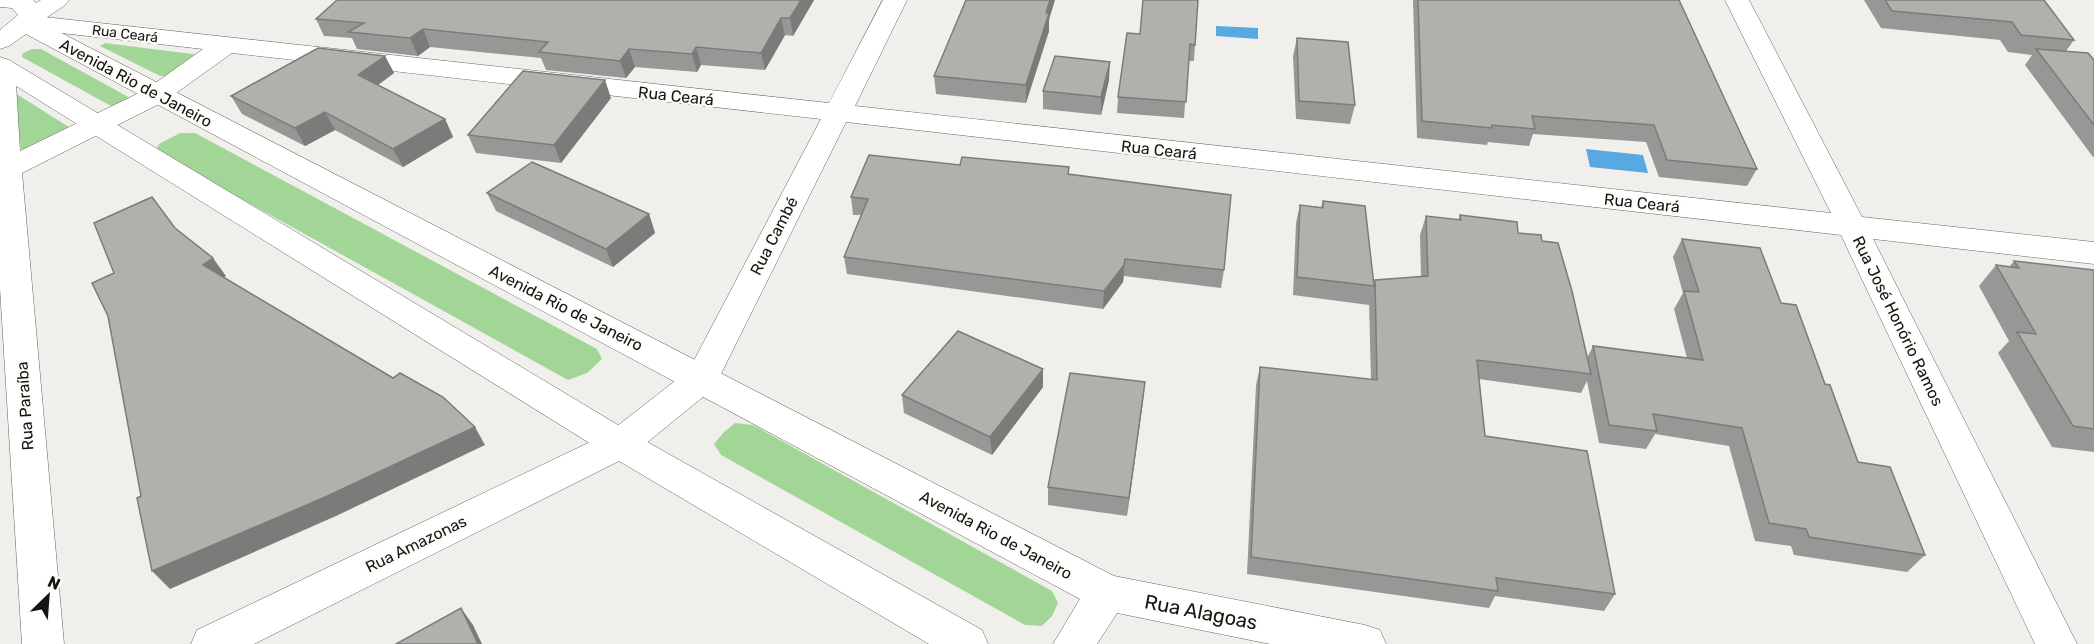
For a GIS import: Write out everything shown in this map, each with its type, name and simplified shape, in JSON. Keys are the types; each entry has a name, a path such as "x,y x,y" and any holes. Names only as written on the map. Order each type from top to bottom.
{"street":[{"path":"2,0 21,2 28,8 30,15 13,40"},
{"path":"13,40 57,0"},
{"name":"Rua Cambé","path":"620,444 702,379 895,0"},
{"name":"Rua José Honório Ramos","path":"1737,0 1852,226 2056,644"},
{"path":"13,40 99,124 620,444 967,644"},
{"name":"Rua Ceará","path":"13,40 225,46 2094,253"},
{"name":"Avenida Rio de Janeiro","path":"13,40 156,95 1107,593"},
{"name":"Rua Paraíba","path":"13,40 7,168 43,644"},
{"path":"7,168 156,95 225,46"},
{"name":"Rua Amazonas","path":"212,644 620,444"},
{"path":"1074,644 1107,593"},
{"name":"Rua Alagoas","path":"1107,593 1365,644"}],"green space":[{"path":"105,43 200,55 168,76 160,76 100,46"},
{"path":"32,49 41,49 132,99 117,106 111,106 22,57 23,53"},
{"path":"15,93 72,129 30,149 21,149"},
{"path":"180,133 195,133 597,349 602,359 587,373 568,380 155,151 159,144"},
{"path":"735,423 753,425 1052,591 1058,603 1052,616 1042,626 1025,625 721,455 714,444"}],"water":[{"path":"1216,26 1258,28 1258,39 1216,36"},
{"path":"1586,149 1643,155 1648,173 1590,167"}],"building":[{"path":"337,0 801,0 790,18 781,18 761,53 696,47 692,54 629,49 620,61 539,52 548,42 423,29 410,38 348,32 364,23 316,19"},
{"path":"966,0 1050,0 1046,13 1049,13 1026,85 934,76"},
{"path":"1143,0 1198,0 1195,45 1190,44 1186,102 1118,97 1127,33 1140,34"},
{"path":"1418,0 1679,0 1757,169 1667,160 1654,125 1532,116 1535,129 1492,125 1492,128 1422,121"},
{"path":"1885,0 2044,0 2074,40 2021,35 2012,22 1892,11"},
{"path":"1297,38 1348,42 1355,105 1299,101"},
{"path":"318,48 385,56 358,75 445,119 393,149 325,112 295,128 231,96"},
{"path":"2036,49 2088,53 2094,60 2094,125"},
{"path":"1055,56 1110,62 1101,97 1043,91"},
{"path":"523,71 605,80 554,145 468,135"},
{"path":"869,155 960,165 962,157 1069,167 1068,174 1231,195 1224,270 1125,259 1124,265 1104,291 844,257 868,199 851,197"},
{"path":"532,162 649,214 606,249 487,193"},
{"path":"152,197 175,228 213,258 203,265 393,378 400,373 443,397 475,427 323,498 152,571 137,498 141,496 108,316 92,283 114,273 94,223"},
{"path":"1323,201 1365,206 1374,286 1297,277 1300,205 1323,208"},
{"path":"1460,215 1517,222 1518,233 1541,235 1542,241 1558,243 1572,291 1591,374 1477,360 1485,436 1587,451 1615,594 1496,578 1498,591 1251,557 1260,367 1377,380 1375,280 1428,276 1426,216 1461,220"},
{"path":"1682,239 1760,248 1781,303 1796,305 1825,384 1830,385 1858,462 1890,467 1925,555 1809,537 1806,529 1769,523 1742,428 1653,414 1657,431 1609,425 1593,346 1703,360 1684,291 1699,292"},
{"path":"2014,261 2094,270 2094,429 2073,426 2017,332 2036,334 1996,265 2019,268"},
{"path":"958,331 1043,369 990,437 902,395"},
{"path":"1070,373 1145,382 1129,498 1048,487"},
{"path":"461,608 478,644 396,644"}]}
